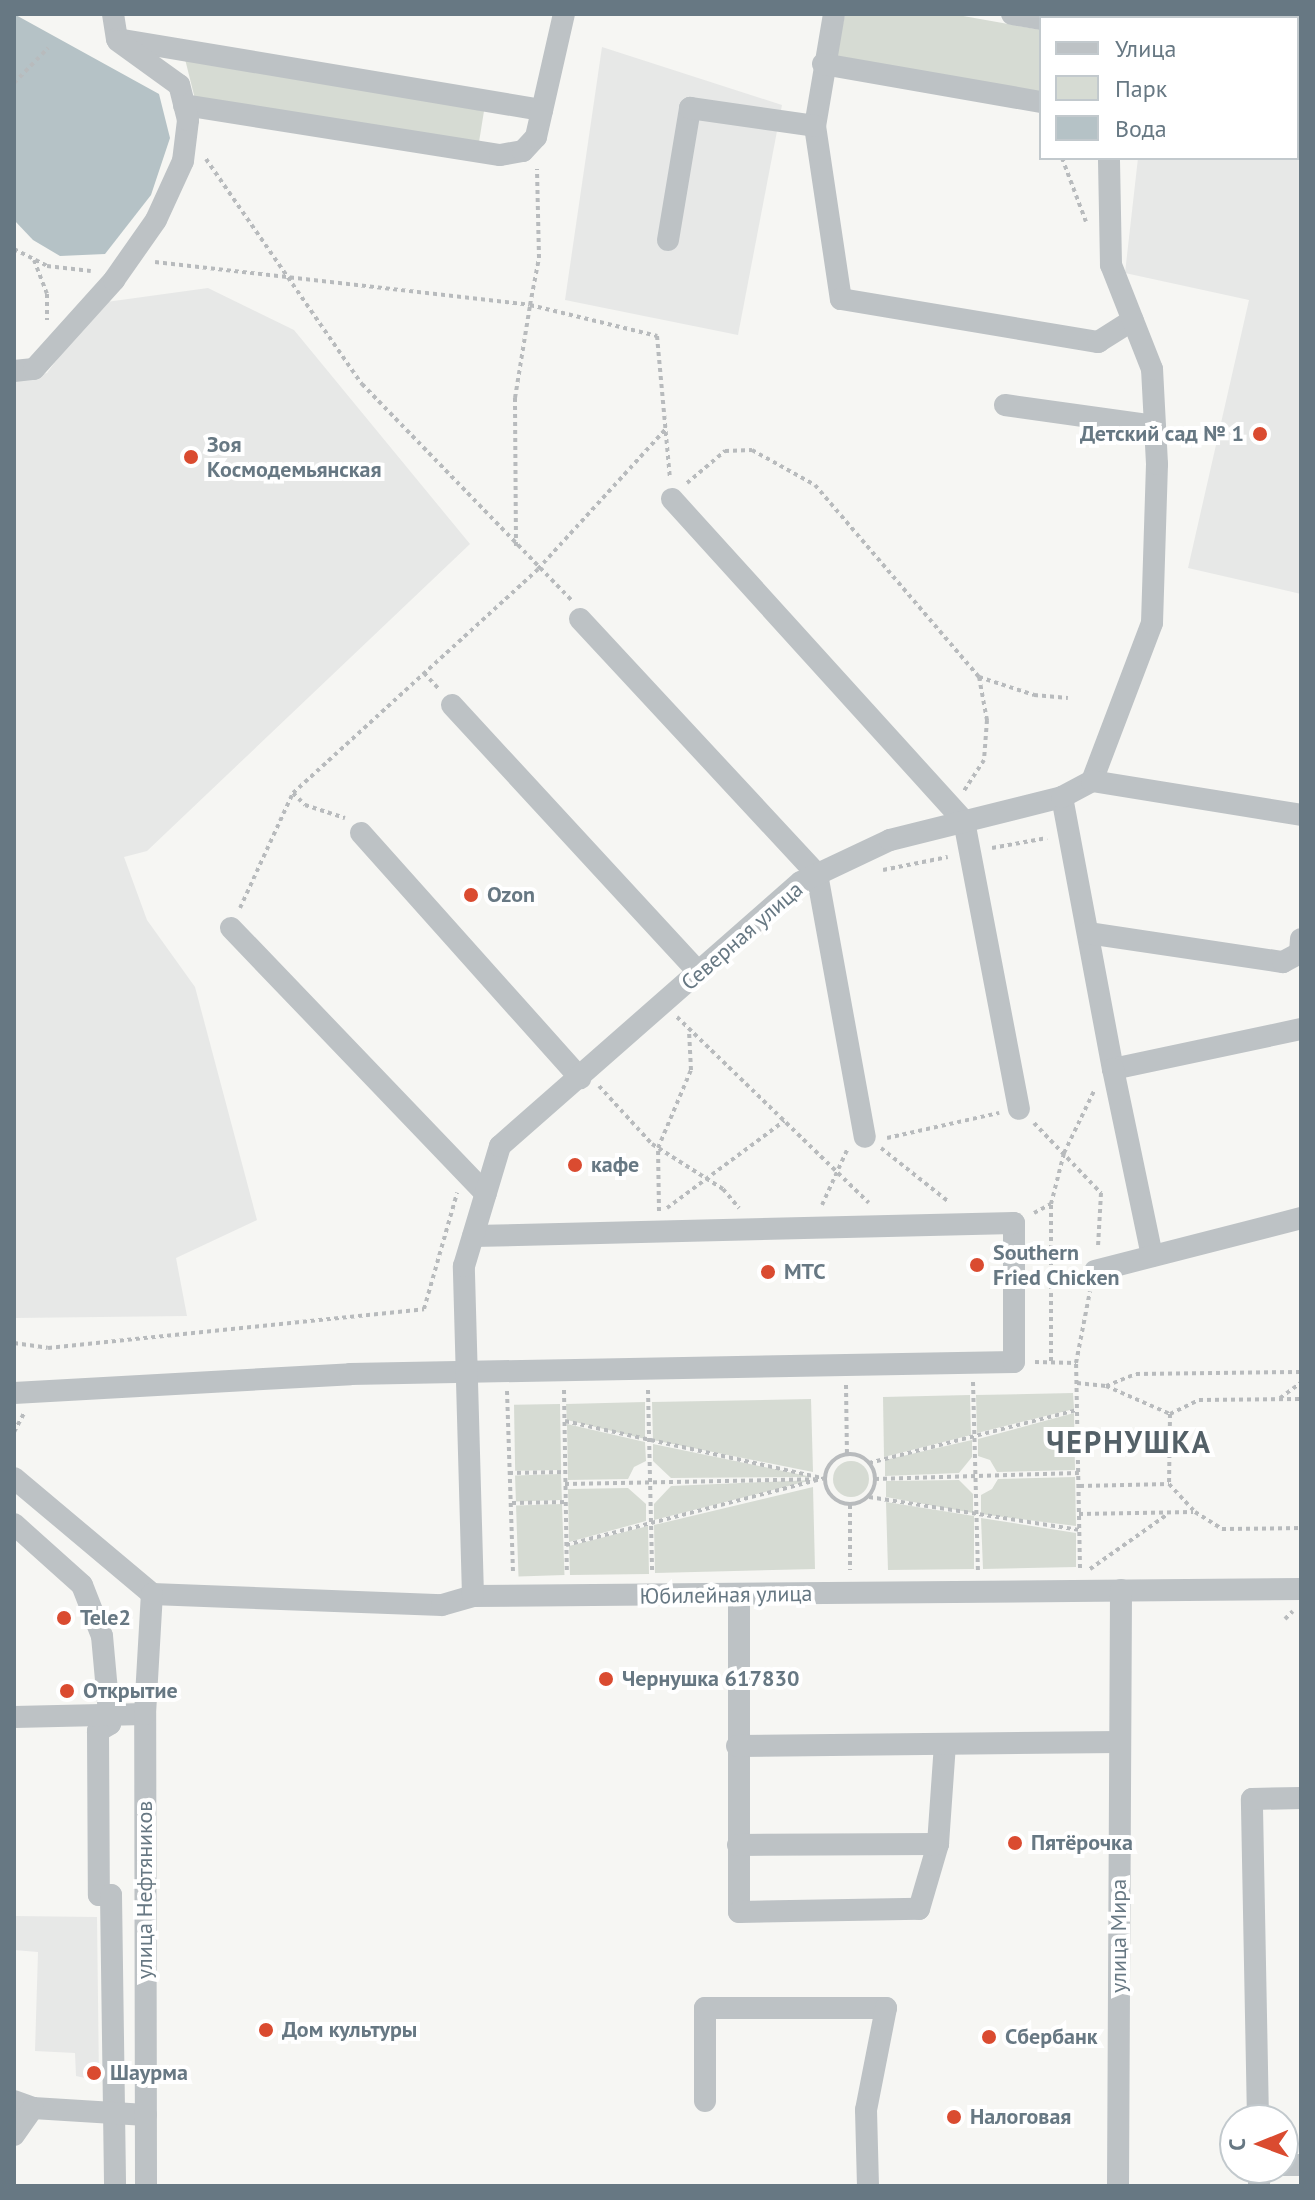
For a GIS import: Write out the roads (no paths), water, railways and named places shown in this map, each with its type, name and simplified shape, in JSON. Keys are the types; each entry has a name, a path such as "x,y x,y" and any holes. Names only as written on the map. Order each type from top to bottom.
{"street":[{"path":"14,371 34,369 125,263 156,220 183,161 187,131 179,85 117,39 113,14"},
{"path":"184,105 500,155 523,151 536,137 564,14"},
{"path":"834,14 823,64 815,126 841,299 1098,342 1133,320"},
{"path":"1012,14 1039,19"},
{"path":"117,39 542,110"},
{"path":"823,64 1039,102"},
{"path":"668,240 690,108 815,126"},
{"path":"1109,160 1111,265 1152,369 1155,426 1152,623 1092,781 1301,815"},
{"path":"1005,405 1155,426"},
{"path":"672,499 957,813 971,852 1019,1109"},
{"path":"580,619 817,874 865,1137"},
{"path":"452,705 699,973"},
{"name":"Северная улица","path":"473,1596 464,1373 464,1266 500,1146 801,882 890,840 957,813 1062,797 1092,781"},
{"path":"1062,797 1152,1256"},
{"path":"361,833 583,1075"},
{"path":"231,928 486,1194"},
{"path":"1088,933 1283,962 1300,953 1301,939"},
{"path":"1113,1069 1301,1029"},
{"path":"1095,1271 1301,1218"},
{"path":"14,1393 350,1374 1014,1362 1014,1223 974,1221 751,1231 659,1224 473,1236"},
{"path":"15,1481 152,1594"},
{"path":"14,1524 82,1585 102,1636 110,1724 98,1731 99,1895 111,1895 115,2186"},
{"name":"Юбилейная улица","path":"152,1594 442,1605 473,1596 1301,1589"},
{"name":"улица Мира","path":"1118,2186 1121,1590"},
{"name":"улица Нефтяников","path":"146,2186 145,1714 152,1594"},
{"path":"739,1594 739,1912 919,1909 938,1844 945,1744"},
{"path":"14,1717 145,1714"},
{"path":"737,1746 1119,1742"},
{"path":"1258,2104 1252,1799 1301,1798"},
{"path":"738,1845 938,1844"},
{"path":"705,2101 705,2008 886,2008 866,2110 868,2186"},
{"path":"14,2135 23,2104 146,2115"}],"water":[{"path":"14,14 159,94 170,138 151,195 105,254 60,256 33,240 14,220"}],"place":[{"name":"Детский сад № 1","path":"1260,434"},
{"name":"Зоя Космодемьянская","path":"191,457"},
{"name":"Ozon","path":"471,895"},
{"name":"кафе","path":"575,1165"},
{"name":"Southern Fried Chicken","path":"977,1265"},
{"name":"МТС","path":"768,1272"},
{"name":"Tele2","path":"64,1618"},
{"name":"Чернушка 617830","path":"606,1679"},
{"name":"Открытие","path":"67,1691"},
{"name":"Пятёрочка","path":"1015,1843"},
{"name":"Дом культуры","path":"266,2030"},
{"name":"Сбербанк","path":"989,2037"},
{"name":"Шаурма","path":"94,2073"},
{"name":"Налоговая","path":"954,2117"}],"district":[{"name":"ЧЕРНУШКА","path":"1129,1442"}]}
